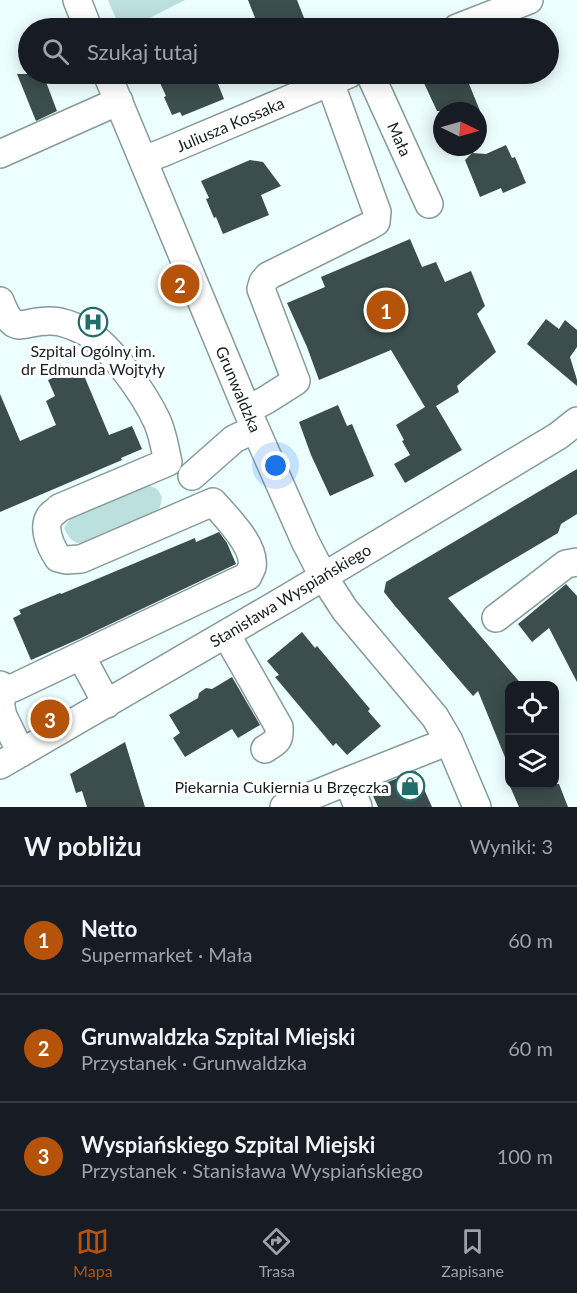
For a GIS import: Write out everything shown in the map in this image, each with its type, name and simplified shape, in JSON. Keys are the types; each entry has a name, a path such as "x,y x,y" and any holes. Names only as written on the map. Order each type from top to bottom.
{"street":[{"path":"77,0 84,18"},
{"path":"483,18 529,0"},
{"name":"Grunwaldzka","path":"111,84 251,419 305,541 323,576 345,610 435,717 449,741 477,807"},
{"name":"Juliusza Kossaka","path":"143,160 325,84"},
{"path":"192,476 234,439 266,400 296,381 261,289 263,282 268,276 375,222 377,213 341,84"},
{"name":"Mała","path":"375,84 429,204"},
{"path":"0,154 119,101"},
{"path":"0,301 6,317 14,324 51,321 70,325 88,333 115,357 137,387 158,423 168,462"},
{"name":"Stanisława Wyspiańskiego","path":"11,759 558,436 577,421"},
{"path":"11,759 0,703 3,686 14,688 81,656 248,576 252,567 252,557 243,535 192,476 176,464 168,462 60,508 51,515 47,524 53,551 58,558 81,559 213,501"},
{"path":"496,618 566,564 577,562"},
{"path":"226,634 279,727 278,741 265,749"},
{"path":"81,656 107,704"},
{"path":"284,807 449,741"},
{"path":"348,781 358,807"}],"shaded area":[{"path":"108,0 185,0 150,18 116,18"},
{"path":"150,486 157,489 162,497 160,507 154,514 87,544 75,542 66,532 64,528 71,517 142,487"}],"building":[{"path":"248,0 297,0 304,18 255,18"},
{"path":"21,84 47,84 57,111 36,121"},
{"path":"161,84 218,84 224,99 182,116 180,112 172,115 164,97 166,96"},
{"path":"424,84 469,84 476,102 433,102"},
{"path":"506,145 512,158 515,157 526,183 503,193 501,188 480,197 465,160 469,156 487,156 487,154"},
{"path":"250,160 263,162 281,186 261,195 269,215 223,234 206,199 209,198 201,181"},
{"path":"410,239 422,267 436,262 445,282 471,271 485,306 477,314 496,352 457,386 459,392 436,406 462,450 405,483 394,464 410,455 396,425 425,407 391,350 319,380 287,303 325,287 321,277"},
{"path":"546,319 559,329 565,320 577,330 577,347 570,357 577,386 527,344"},
{"path":"80,366 109,435 132,426 142,449 121,458 122,460 0,512 0,394 20,441 56,425 46,401 55,396 48,380"},
{"path":"338,405 347,426 352,424 374,476 330,496 299,422"},
{"path":"577,469 577,514 561,524 558,533 448,598 519,681 505,681 505,757 478,691 473,696 395,606 384,592 386,582"},
{"path":"219,532 227,543 236,564 31,660 13,618 21,614 19,610 195,538 196,542"},
{"path":"566,584 577,596 577,682 549,628 532,642 518,624"},
{"path":"302,632 315,648 317,646 370,709 368,711 381,726 347,755 336,743 333,746 275,677 279,675 267,661"},
{"path":"232,677 260,725 238,738 232,729 185,757 173,738 180,733 169,715 198,698 199,693 206,688 212,689"},
{"path":"125,742 145,807 87,807 82,791 76,793 70,774"},
{"path":"416,771 432,807 378,807 370,789"},
{"path":"559,784 568,807 519,807 511,789 559,789"}],"place":[{"name":"Grunwaldzka Szpital Miejski","path":"180,284"},
{"name":"Netto","path":"386,310"},
{"name":"Szpital Ogólny im. dr Edmunda Wojtyły","path":"93,322"},
{"name":"Wyspiańskiego Szpital Miejski","path":"50,719"},
{"name":"Piekarnia Cukiernia u Brzęczka","path":"410,786"}]}
